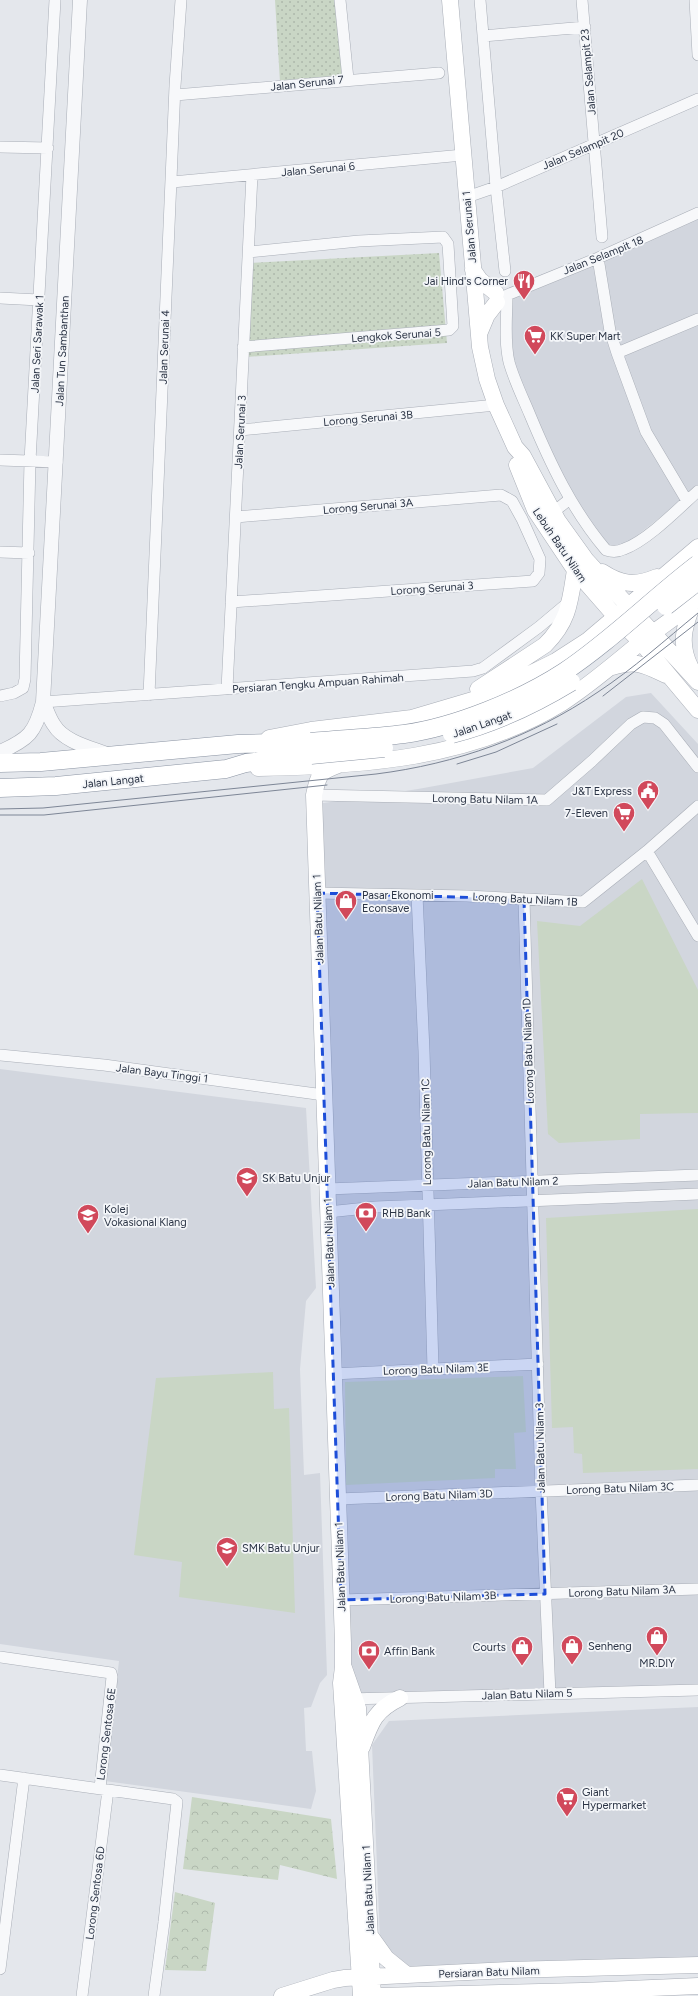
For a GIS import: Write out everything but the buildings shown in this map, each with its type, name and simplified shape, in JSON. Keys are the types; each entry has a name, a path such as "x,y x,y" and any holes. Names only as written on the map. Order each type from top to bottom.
{"highway":[{"name":"Jalan Langat","path":"0,788 56,786 226,769 246,763 311,749 405,734 488,711 564,672 605,641 695,555"},
{"name":"Jalan Langat","path":"111,756 238,744 311,749 397,747 425,742 486,725 511,714 570,682 698,581"},
{"path":"0,763 41,762 111,756"}],"main road":[{"name":"Jalan Serunai 1","path":"450,0 478,335 483,365 496,405 515,447"},
{"path":"473,270 480,280 500,297 487,315 478,335"},
{"name":"Lebuh Batu Nilam","path":"515,447 523,456 581,565 616,616 647,637 698,680"},
{"name":"Lebuh Batu Nilam","path":"515,447 517,463 535,510 581,565 628,607 671,677 698,710"},
{"path":"695,555 675,575 675,588 683,594 697,597 685,623 684,648 685,657 698,680"},
{"name":"Jalan Langat","path":"238,744 311,730 412,718 483,697 556,661 588,641 664,575 695,555"},
{"path":"446,708 545,646 564,622 581,565 631,584 643,583 664,575"},
{"name":"Jalan Langat","path":"226,769 282,768 366,763 434,753 503,732 562,702 578,691 697,597"},
{"path":"556,661 581,652 585,652 591,657 594,666 578,691"},
{"path":"610,667 628,662 640,664 671,677"},
{"path":"314,795 318,778 323,770 341,764"},
{"path":"282,768 303,774 314,795"},
{"name":"Jalan Batu Nilam 1","path":"314,795 343,1667 360,1753 370,1937 366,1977 361,1996"},
{"path":"360,1753 373,1717 381,1709 400,1698"},
{"name":"Jalan Batu Nilam 1","path":"349,1699 358,1950 373,1996"},
{"path":"370,1937 386,1958 407,1975"},
{"path":"333,1980 345,1969 358,1950"},
{"name":"Persiaran Batu Nilam","path":"282,1996 333,1980 366,1977 698,1965"},
{"name":"Persiaran Batu Nilam","path":"378,1996 574,1994 698,1986"}],"street":[{"name":"Jalan Seri Sarawak 1","path":"0,696 14,693 23,688 29,553 30,461 55,0"},
{"name":"Jalan Tun Sambanthan","path":"0,752 19,743 32,734 43,702 57,462 80,0"},
{"name":"Jalan Serunai 4","path":"149,694 175,95 181,0"},
{"path":"340,0 348,79"},
{"path":"480,0 496,187 505,271"},
{"name":"Jalan Selampit 23","path":"582,0 602,237"},
{"path":"694,0 697,13 698,55"},
{"path":"483,36 585,27"},
{"name":"Jalan Serunai 7","path":"175,95 348,79 439,73"},
{"name":"Jalan Selampit 20","path":"466,197 496,187 698,99"},
{"path":"0,146 48,148"},
{"name":"Jalan Serunai 6","path":"172,182 463,155"},
{"name":"Jalan Serunai 3","path":"227,689 252,175"},
{"name":"Jalan Selampit 18","path":"475,302 500,297 598,258 698,213"},
{"name":"Lengkok Serunai 5","path":"243,347 449,330 453,326 448,244 443,237 359,241 249,252"},
{"path":"598,258 610,331 617,353 646,432 687,501"},
{"path":"500,297 509,360 546,452 570,500 595,537 606,550 617,551 628,548 652,531 698,491"},
{"path":"0,298 39,300"},
{"path":"617,353 698,319"},
{"name":"Lorong Serunai 3B","path":"240,430 496,405"},
{"path":"0,460 57,462"},
{"name":"Lorong Serunai 3A","path":"236,517 501,495"},
{"name":"Lorong Serunai 3","path":"231,602 533,581 539,573 540,559 512,501 501,495"},
{"path":"552,513 570,500"},
{"path":"0,552 29,553"},
{"name":"Persiaran Tengku Ampuan Rahimah","path":"43,702 462,673 483,668 539,627 570,601"},
{"name":"Jalan Tun Sambanthan","path":"43,702 54,726 60,732 76,742 111,756"},
{"name":"Lorong Batu Nilam 1A","path":"314,795 547,800 587,766 631,724 643,717 655,718 664,724 698,767"},
{"name":"Lorong Batu Nilam 1B","path":"317,893 417,895 583,902 647,851 698,806"},
{"path":"647,851 698,936"},
{"name":"Lorong Batu Nilam 1C","path":"417,895 424,1051 426,1185 433,1368"},
{"name":"Lorong Batu Nilam 1D","path":"524,899 527,1049 534,1202"},
{"name":"Jalan Bayu Tinggi 1","path":"0,1055 104,1065 324,1095"},
{"name":"Jalan Batu Nilam 2","path":"327,1189 698,1175"},
{"name":"Jalan Batu Nilam 2","path":"328,1212 698,1194"},
{"name":"Jalan Batu Nilam 3","path":"534,1202 541,1491 550,1694"},
{"name":"Lorong Batu Nilam 3E","path":"334,1374 538,1364"},
{"name":"Lorong Batu Nilam 3C","path":"541,1491 698,1485"},
{"name":"Lorong Batu Nilam 3D","path":"338,1499 541,1491"},
{"name":"Lorong Batu Nilam 3A","path":"545,1594 698,1589"},
{"name":"Lorong Batu Nilam 3B","path":"341,1600 545,1594"},
{"name":"Lorong Sentosa 6E","path":"0,1657 110,1673 112,1677 104,1789"},
{"name":"Jalan Batu Nilam 5","path":"349,1699 698,1690"},
{"path":"0,1775 173,1799 177,1802 166,1907 154,1996"},
{"path":"0,1969 24,1778"},
{"name":"Lorong Sentosa 6D","path":"82,1996 104,1789"}],"highlighted area":[{"path":"317,893 524,899 545,1594 341,1600"}],"shaded area":[{"path":"698,217 698,485 667,512 622,547 608,547 574,498 549,449 512,360 510,297"},
{"path":"651,693 698,744 698,1692 360,1696 350,1671 317,804 418,789 533,768 626,697"},
{"path":"0,1069 306,1108 316,1288 306,1301 300,1369 304,1475 320,1473 327,1675 320,1683 311,1707 304,1708 306,1751 312,1751 316,1791 311,1809 105,1781 119,1661 0,1644"},
{"path":"698,1707 698,1958 568,1965 405,1967 380,1939 372,1745 389,1721"}],"green space":[{"path":"275,0 337,0 345,76 280,82"},
{"path":"439,253 447,343 246,357 251,263"},
{"path":"642,879 698,990 698,1113 640,1114 640,1139 559,1143 548,1134 537,921 580,926"},
{"path":"698,1209 698,1469 583,1473 582,1454 574,1453 573,1427 552,1428 546,1218"},
{"path":"273,1372 274,1409 289,1408 295,1613 179,1597 182,1562 134,1555 156,1378"},
{"path":"523,1376 526,1432 514,1433 516,1469 495,1469 495,1478 346,1485 345,1382"},
{"path":"192,1797 331,1819 337,1879 280,1865 278,1880 183,1869"},
{"path":"175,1892 215,1903 206,1971 165,1970"}],"tram line":[{"path":"0,809 43,808 376,774 464,756 520,735 573,708 624,674 698,613"},
{"path":"603,696 698,622"},
{"path":"457,764 496,752 557,724"},
{"path":"0,815 44,815 327,785"}],"place":[{"name":"Jai Hind's Corner","path":"524,300"},
{"name":"KK Super Mart","path":"535,356"},
{"name":"J&T Express","path":"648,810"},
{"name":"7-Eleven","path":"624,832"},
{"name":"Pasar Ekonomi Econsave","path":"346,920"},
{"name":"SK Batu Unjur","path":"247,1198"},
{"name":"RHB Bank","path":"366,1232"},
{"name":"Kolej Vokasional Klang","path":"88,1234"},
{"name":"SMK Batu Unjur","path":"227,1568"},
{"name":"MR.DIY","path":"657,1656"},
{"name":"Courts","path":"522,1666"},
{"name":"Senheng","path":"572,1666"},
{"name":"Affin Bank","path":"369,1670"},
{"name":"Giant Hypermarket","path":"567,1818"}]}
